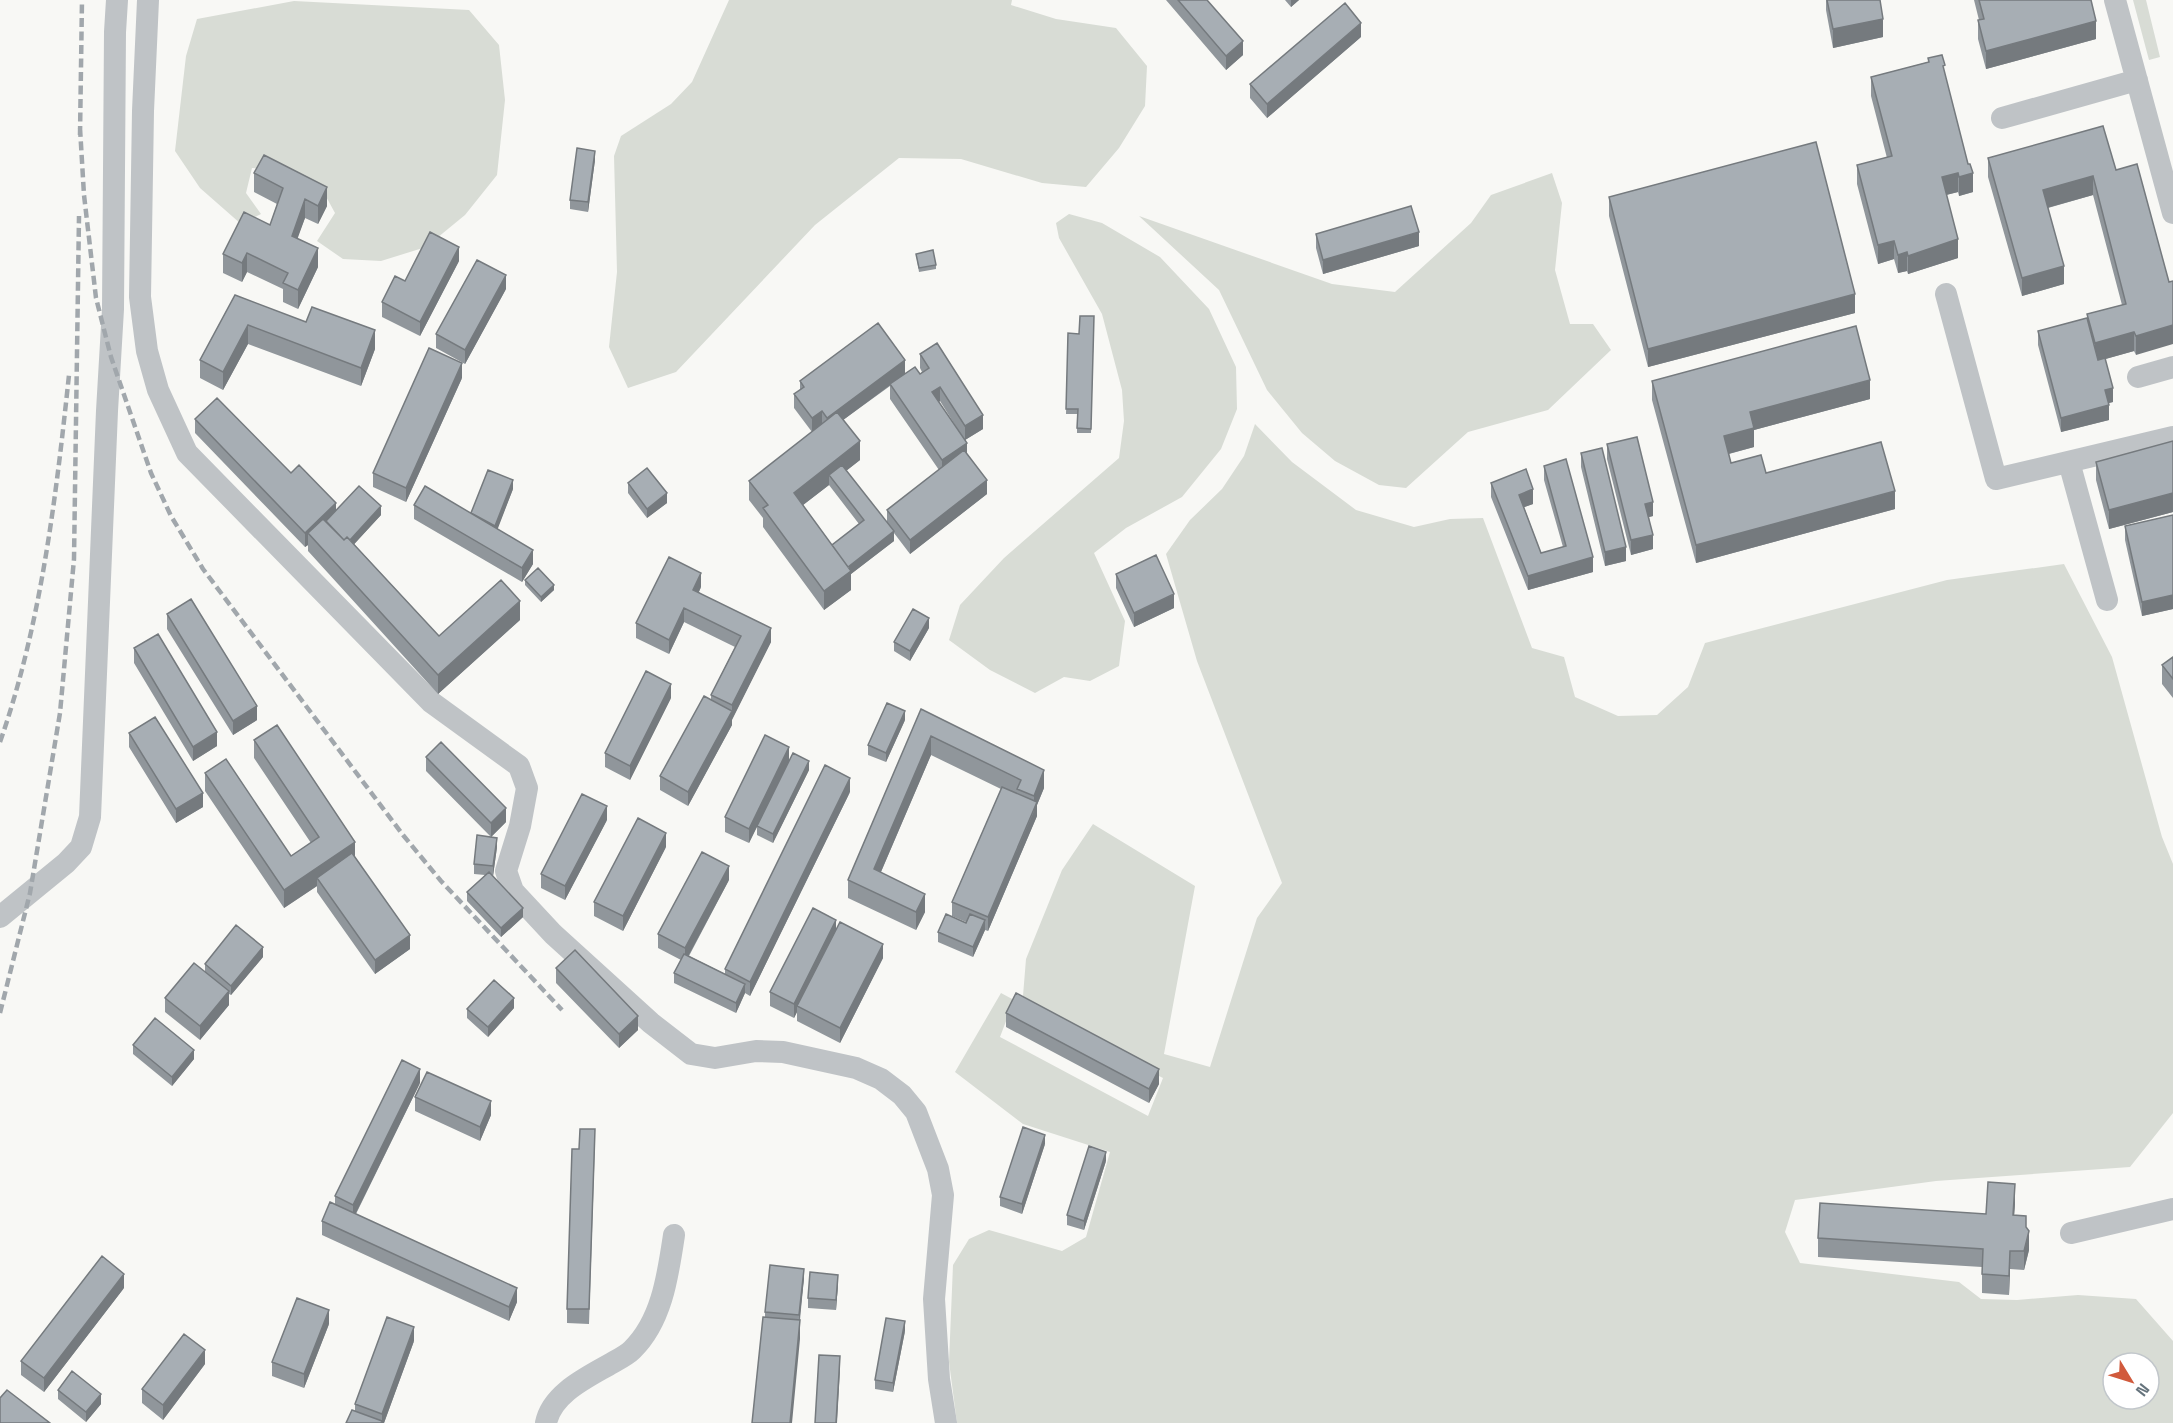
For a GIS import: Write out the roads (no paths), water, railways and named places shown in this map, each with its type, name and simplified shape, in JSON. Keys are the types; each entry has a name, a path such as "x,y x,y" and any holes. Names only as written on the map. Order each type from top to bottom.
{"street":[{"path":"0,917 66,864 81,847 90,817 111,357 117,0"},
{"path":"148,0 143,111 140,297 147,351 158,390 187,453 431,702 519,766 527,788 520,826 506,871 513,891 553,934 651,1023 691,1054 715,1058 756,1051 783,1052 856,1068 881,1079 902,1095 916,1112 938,1169 943,1195 934,1299 939,1379 946,1423"},
{"path":"2115,0 2173,213"},
{"path":"2002,118 2137,80"},
{"path":"1946,294 1996,479 2173,437"},
{"path":"2138,377 2173,367"},
{"path":"2069,462 2107,600"},
{"path":"2071,1233 2173,1209"},
{"path":"546,1423 548,1413 564,1394 631,1351 652,1323 667,1276 674,1235"}],"railway":[{"path":"80,135 82,0"},
{"path":"80,128 84,195 96,298 111,357 151,473 171,516 203,569 403,835 441,881 562,1010"},
{"path":"0,1013 30,893 60,713 74,559 79,216"},
{"path":"0,742 26,652 45,560 69,375"}]}
